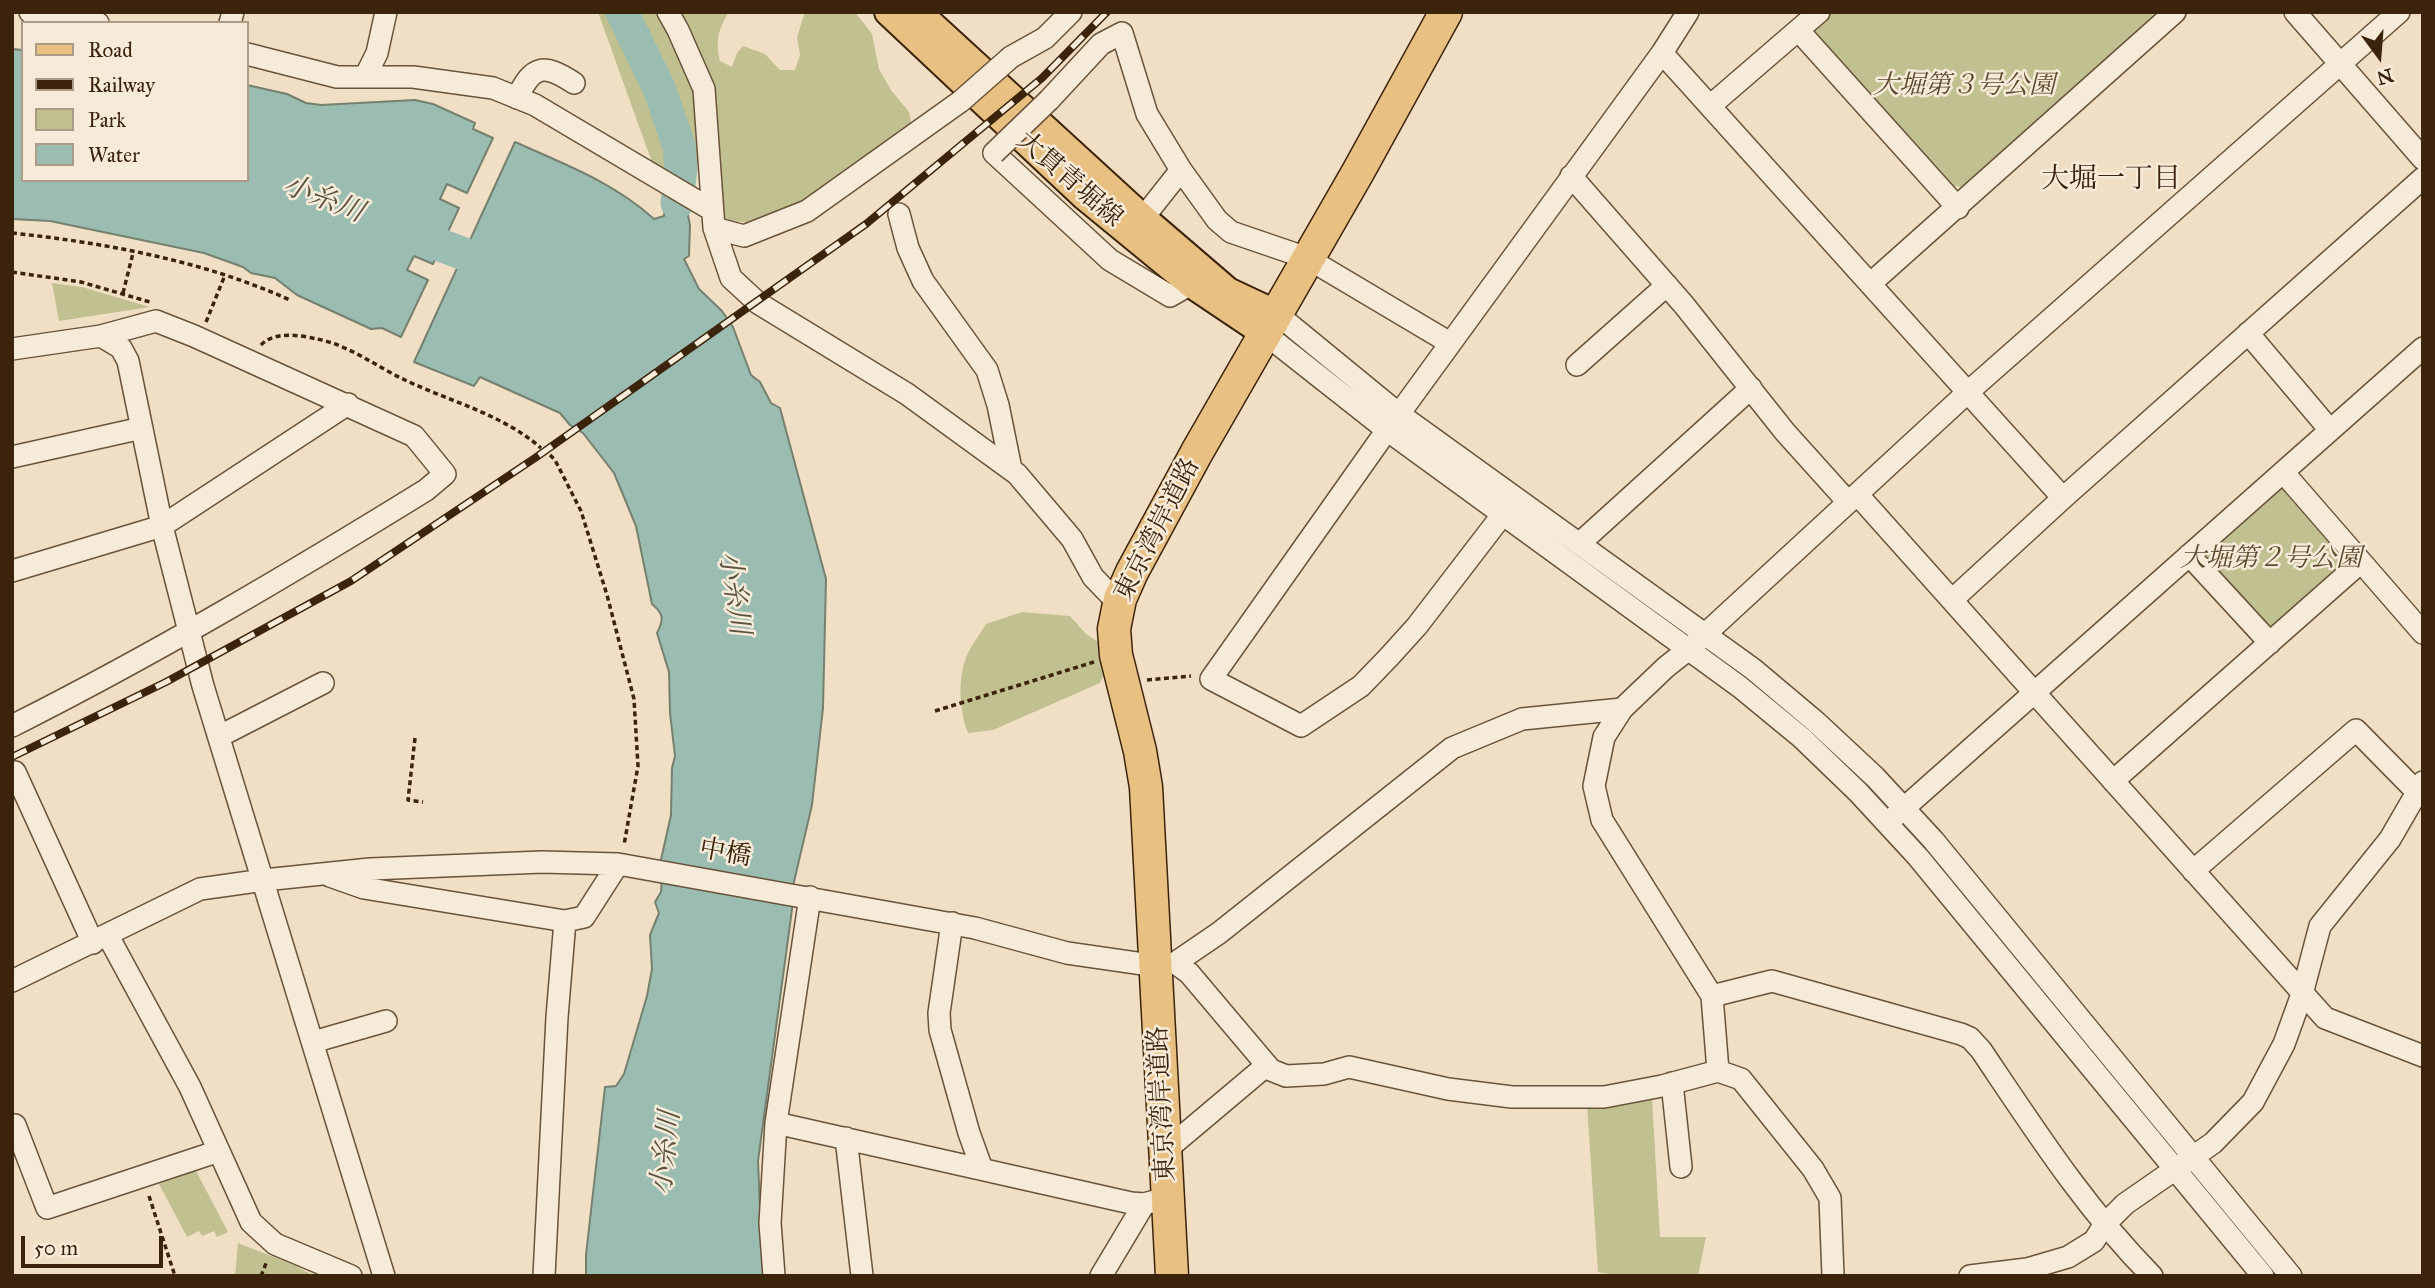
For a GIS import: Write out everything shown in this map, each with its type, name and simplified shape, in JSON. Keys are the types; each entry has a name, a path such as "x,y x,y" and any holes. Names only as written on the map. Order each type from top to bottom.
{"highway":[{"name":"東京湾岸道路","path":"1172,1276 1156,1200 1166,1150 1166,965 1146,787 1120,670 1114,629 1118,603 1138,560 1446,12"}],"main road":[{"name":"大貫青堀線","path":"888,12 1085,197 1191,284 1270,323"},
{"name":"大貫青堀線","path":"918,12 1143,218 1270,323"}],"street":[{"path":"30,12 86,21"},
{"path":"365,77 377,53 386,12"},
{"path":"667,12 678,30 704,89 713,219 731,278 758,303 907,394 1011,469 1072,539 1093,577 1118,603"},
{"path":"248,54 337,77 413,77 493,89 535,105 688,197 713,219 744,236 807,212 961,101 1010,57 1045,38 1071,12"},
{"path":"1503,514 1389,657 1361,686 1301,726 1211,680 1393,422 1662,53 1688,12"},
{"path":"1710,106 1819,12"},
{"path":"1870,284 2175,12"},
{"path":"2295,12 2423,159"},
{"path":"1718,1071 1712,996 1602,820 1594,786 1604,737 1622,709 1968,392 2399,12"},
{"path":"1799,31 1958,208"},
{"path":"1191,284 1170,296 1110,260 994,153 1049,100 1101,44 1122,33 1147,114 1181,170 1217,220 1231,232 1307,258 1450,343"},
{"path":"1662,53 2063,498"},
{"path":"517,98 531,74 540,70 560,74 573,83"},
{"path":"1143,218 1181,170"},
{"path":"1571,177 1667,285 1785,432 1952,600 2325,1018 2423,1056"},
{"path":"1952,600 2423,177"},
{"path":"899,214 908,248 923,281 987,370 998,405 1011,469"},
{"path":"1577,365 1667,285"},
{"path":"12,349 100,336 156,321 194,335 414,436 445,474 426,490 189,633 12,726"},
{"path":"1270,323 1503,514 1689,649 1802,738 1918,857 2263,1276"},
{"path":"2248,333 2330,430"},
{"path":"100,336 121,348 128,361 162,526 203,686 384,1276"},
{"path":"1887,823 2423,348"},
{"path":"1580,543 1751,388"},
{"path":"12,571 162,526 348,404"},
{"path":"1393,422 1580,543 1706,634 1816,722 1875,777 1934,841 2291,1276"},
{"path":"12,457 142,428"},
{"path":"2283,472 2423,633"},
{"path":"2189,555 2270,643"},
{"path":"2113,781 2361,562"},
{"path":"220,736 323,682"},
{"path":"1166,965 1229,925 1452,748 1522,719 1622,709"},
{"path":"1970,1276 2027,1269 2068,1257 2094,1241 2104,1225 2125,1204 2213,1143 2253,1102 2284,1044 2302,994 2320,926 2390,839 2420,787 2356,730 2193,871"},
{"path":"15,772 101,939 190,1087 251,1222 275,1244 351,1276"},
{"name":"中橋","path":"14,975 101,939 200,889 370,869 542,862 627,866 952,923 1067,953 1166,965"},
{"path":"325,873 364,888 565,921 583,917 627,866"},
{"path":"774,1276 770,1223 776,1123 807,897"},
{"path":"544,1276 557,1017 565,921"},
{"path":"952,923 939,1013 940,1030 982,1169"},
{"path":"1166,965 1189,974 1271,1070 1286,1076 1324,1074 1349,1067 1448,1089 1512,1097 1604,1097 1718,1071 1741,1079 1813,1169 1830,1199 1833,1276"},
{"path":"1712,996 1772,981 1931,1024 1970,1038 2104,1225 2152,1276"},
{"path":"313,1042 386,1021"},
{"path":"1166,1150 1267,1065"},
{"path":"1672,1083 1681,1167"},
{"path":"13,1123 47,1208 219,1151"},
{"path":"776,1123 1119,1200 1156,1200"},
{"path":"846,1138 862,1276"},
{"path":"1101,1276 1156,1200"}],"path":[{"path":"12,233 70,239 225,275 255,284 290,300"},
{"path":"123,293 133,253"},
{"path":"12,272 81,282 152,303"},
{"path":"205,325 225,275"},
{"path":"257,349 265,340 286,335 319,339 340,346 407,381 481,411 529,438 541,448"},
{"path":"550,455 581,510 634,699 638,766 625,843 627,866"},
{"path":"935,710 1120,670 1156,678 1178,676 1211,680"},
{"path":"415,738 408,800 424,802"},
{"path":"144,1177 175,1276"}],"green space":[{"path":"598,12 729,12 719,36 720,61 732,67 743,46 765,54 780,70 795,70 800,55 797,37 805,12 855,12 872,34 879,69 891,90 909,112 911,122 856,167 809,198 764,219 745,222 723,219 700,160 691,177 654,168"},
{"name":"大堀第３号公園","path":"1830,12 2159,12 1963,187 1953,186 1813,31"},
{"path":"52,283 82,287 150,307 59,321"},
{"name":"大堀第２号公園","path":"2283,487 2345,559 2345,564 2273,627 2265,628 2201,554 2275,488"},
{"path":"1022,612 1070,616 1086,634 1103,645 1105,672 1100,683 993,730 968,733 960,693 964,662 968,653 986,624"},
{"path":"1652,1098 1660,1237 1706,1237 1698,1276 1619,1276 1598,1272 1587,1105"},
{"path":"195,1169 228,1232 217,1237 214,1231 202,1236 199,1231 187,1237 159,1184"},
{"path":"238,1243 294,1265 314,1276 235,1276"}],"water":[{"path":"12,49 21,50 21,182 248,182 248,85 321,105 415,100 433,104 475,123 473,129 493,138 467,193 447,184 440,199 459,208 433,264 414,256 407,270 428,280 401,337 382,328 371,329 297,295 275,278 251,273 243,267 204,253 50,221 12,219"},
{"path":"515,142 605,184 654,219 664,216 666,193 686,206 690,225 689,256 684,259 699,289 722,311 733,327 751,375 760,382 771,403 780,408 826,579 823,708 812,805 793,886 660,864 671,815 672,768 675,756 669,672 657,633 662,617 652,604 636,526 614,473 583,433 570,425 560,413 480,377 474,386 414,362"},
{"path":"680,157 689,164 687,188 667,177 674,172"},
{"path":"662,878 793,902 758,1161 763,1276 586,1276 586,1255 605,1087 616,1086 624,1074 647,996 652,969 650,935 659,913 655,902 661,892"}],"waterway":[{"path":"622,12 659,88 679,146 681,168 677,203"},
{"name":"小糸川","path":"401,230 464,254 501,276"}],"railway":[{"path":"12,757 166,682 351,581 535,458 866,224 1042,78 1107,12"}],"district":[{"name":"大堀一丁目","path":"2111,180"}]}
